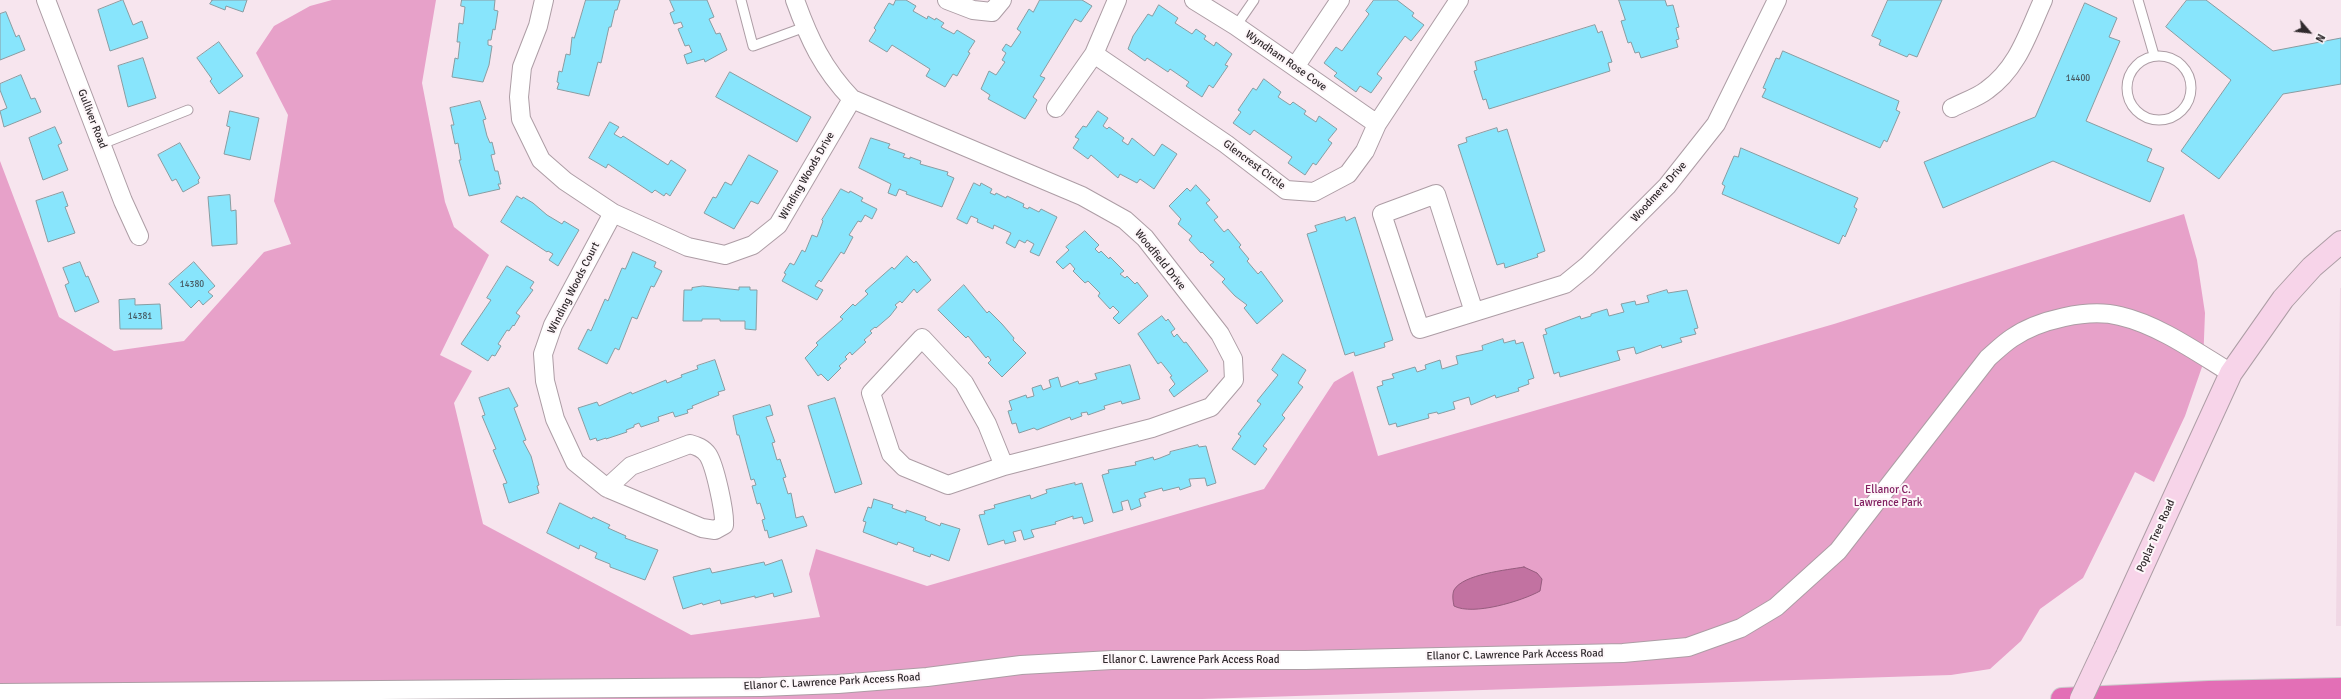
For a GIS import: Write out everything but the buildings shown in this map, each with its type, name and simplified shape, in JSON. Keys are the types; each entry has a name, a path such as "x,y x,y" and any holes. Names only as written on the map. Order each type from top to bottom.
{"highway":[{"path":"2062,699 2209,692 2341,689"}],"main road":[{"name":"Poplar Tree Road","path":"2081,699 2231,373 2282,299 2312,267 2341,242"}],"street":[{"name":"Gulliver Road","path":"46,0 123,201 139,236"},
{"name":"Winding Woods Drive","path":"544,0 538,26 522,67 519,97 521,119 541,160 565,181 613,213 688,247 725,255 753,245 778,225 852,99"},
{"name":"Woodfield Drive","path":"796,0 805,27 833,80 852,99 1082,196 1125,220 1145,238 1220,334 1233,359 1234,380 1211,407 1152,428 1004,466 948,485 904,468 891,454 871,393 922,338 964,382 987,424 1004,466"},
{"path":"947,0 973,10 992,12 1002,0"},
{"path":"1056,108 1094,54 1117,0"},
{"name":"Wyndham Rose Cove","path":"1194,0 1236,26 1377,124"},
{"path":"1295,67 1340,0"},
{"name":"Glencrest Circle","path":"1094,54 1226,144 1286,190 1314,192 1348,174 1365,151 1377,124 1459,0"},
{"name":"Woodmere Drive","path":"1474,312 1436,194 1382,214 1420,329 1565,284 1587,266 1667,186 1716,124 1778,0"},
{"path":"1952,108 1986,91 2005,76 2016,61 2043,0"},
{"name":"Winding Woods Court","path":"607,488 631,466 690,444 700,447 708,456 725,514 724,525 715,530 702,528 607,488 575,462 555,420 545,381 543,354 553,325 613,213"},
{"name":"Ellanor C. Lawrence Park Access Road","path":"0,693 769,687 927,677 1021,665 1112,660 1305,660 1623,653 1688,647 1742,628 1776,607 1805,583 1838,551 1988,358 2012,337 2054,319 2078,315 2120,316 2164,333 2231,373"}],"lane":[{"path":"741,0 754,46 805,27"},
{"path":"1236,26 1254,0"},
{"path":"2138,0 2154,56"},
{"path":"2154,56 2168,57 2184,67 2191,83 2190,97 2179,113 2168,118 2149,119 2138,113 2126,91 2128,78 2138,63 2154,56"},
{"path":"102,144 188,110"}],"shaded area":[{"path":"2340,288 2341,626 2336,626"},
{"path":"1524,567 1537,573 1542,579 1540,591 1522,599 1497,606 1462,609 1454,606 1454,590 1466,580 1497,571"}],"green space":[{"name":"Ellanor C. Lawrence Park","path":"332,0 436,0 422,83 445,202 454,227 489,255 440,355 472,371 454,403 483,524 691,635 820,617 809,574 816,549 927,586 1264,489 1334,382 1353,371 1378,456 1834,324 2184,214 2197,260 2205,313 2203,364 2185,416 2154,482 2135,472 2083,578 2040,609 2021,641 1990,669 1951,675 1202,699 0,699 0,161 59,317 114,351 184,341 264,252 291,244 274,201 288,115 256,53 274,26 310,6"}]}
